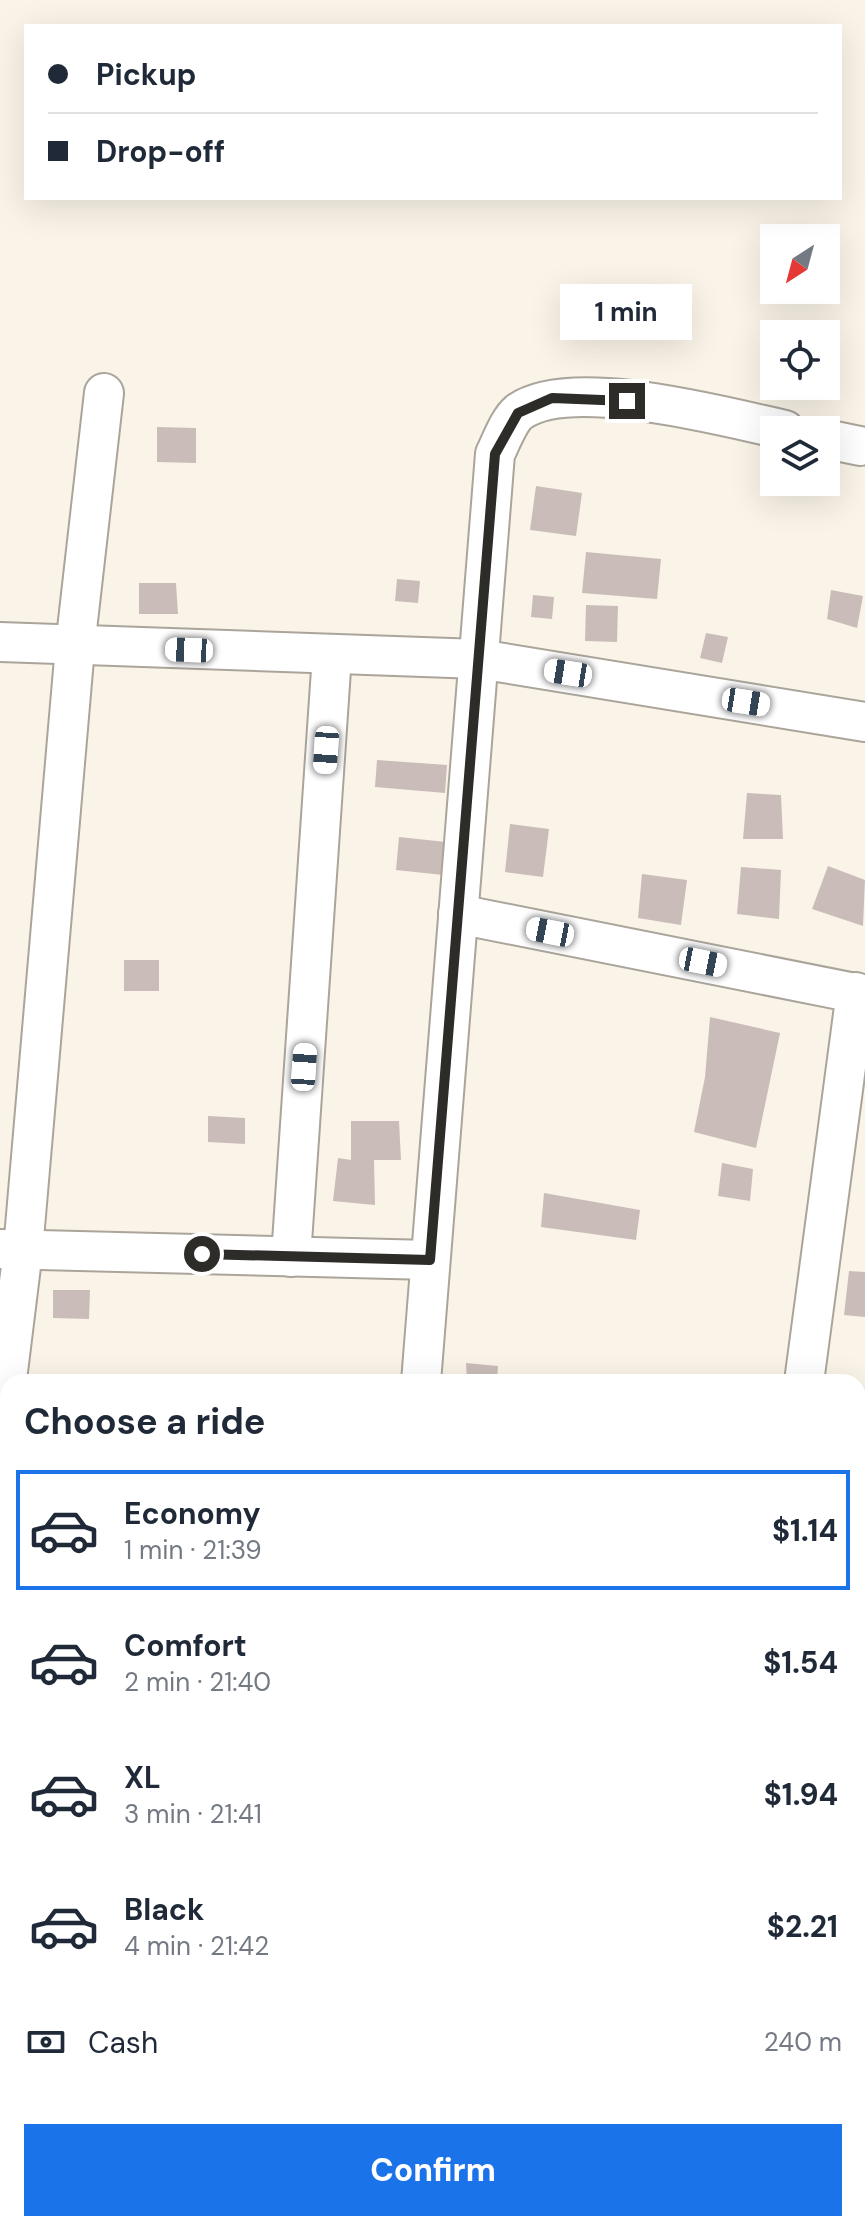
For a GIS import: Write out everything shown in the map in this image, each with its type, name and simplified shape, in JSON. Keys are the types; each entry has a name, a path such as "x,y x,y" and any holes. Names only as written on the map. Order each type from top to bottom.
{"street":[{"path":"4,1374 12,1249 104,393"},
{"path":"422,1374 495,454 518,413 552,398 652,401 760,425"},
{"path":"0,642 479,659 865,722"},
{"path":"291,1257 332,655"},
{"path":"458,914 860,993 805,1374"},
{"path":"12,1249 430,1260"}],"building":[{"path":"157,427 196,428 196,463 157,462"},
{"path":"536,486 582,493 576,536 530,530"},
{"path":"586,552 661,559 657,599 582,593"},
{"path":"397,579 420,581 418,603 395,601"},
{"path":"139,583 176,583 178,614 139,614"},
{"path":"831,590 863,596 857,628 827,619"},
{"path":"533,595 554,597 552,619 531,617"},
{"path":"586,605 618,606 617,642 585,641"},
{"path":"706,633 728,637 722,663 700,658"},
{"path":"377,760 447,765 445,793 375,787"},
{"path":"747,793 781,795 783,839 743,839"},
{"path":"510,824 549,829 543,877 505,872"},
{"path":"399,837 446,842 443,875 396,870"},
{"path":"828,866 865,880 863,926 812,909"},
{"path":"741,867 781,870 779,919 737,914"},
{"path":"642,874 687,880 681,925 638,918"},
{"path":"124,960 159,960 159,991 124,991"},
{"path":"710,1017 780,1033 756,1148 694,1132 705,1077"},
{"path":"208,1116 245,1118 245,1144 208,1142"},
{"path":"351,1121 399,1121 401,1160 374,1160 375,1205 333,1201 338,1158 351,1160"},
{"path":"722,1163 753,1169 750,1201 718,1196"},
{"path":"544,1193 640,1210 636,1240 541,1227"},
{"path":"849,1271 865,1272 865,1317 844,1315"},
{"path":"53,1290 90,1290 89,1319 53,1318"},
{"path":"466,1363 498,1366 498,1374 467,1374"}],"route":[{"path":"202,1254 430,1260 495,454 518,413 552,398 627,401"}]}
